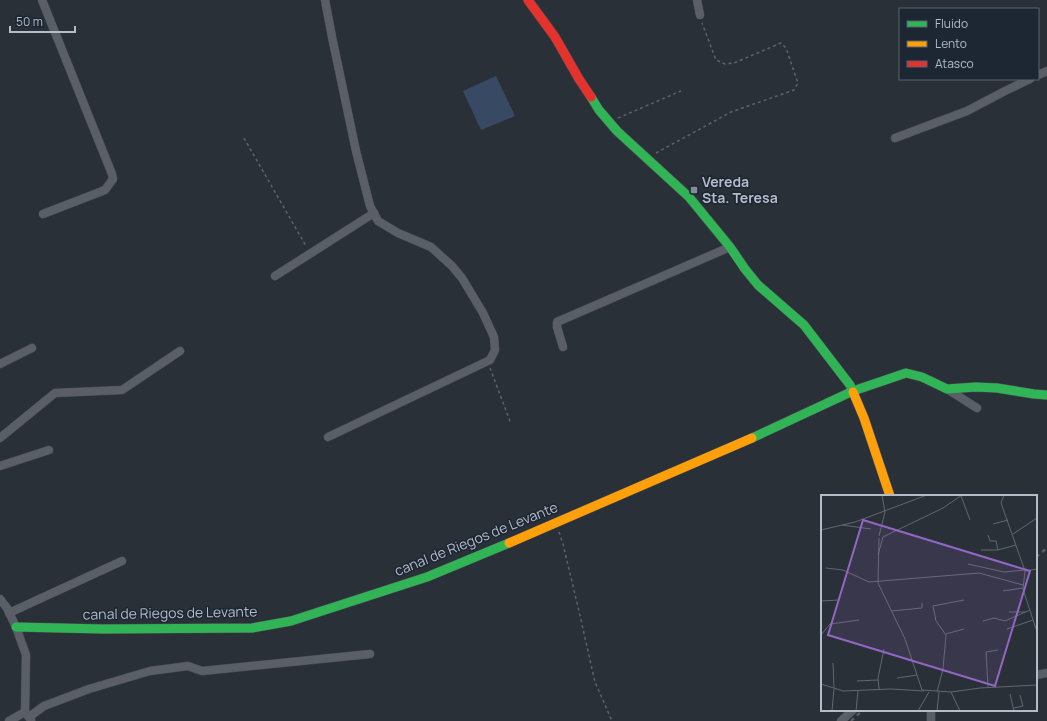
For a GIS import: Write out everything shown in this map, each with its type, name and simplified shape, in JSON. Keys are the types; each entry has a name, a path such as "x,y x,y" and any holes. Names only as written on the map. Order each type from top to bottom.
{"street":[{"path":"42,0 113,179 105,190 43,214"},
{"path":"325,0 330,30 370,206 378,221 398,233 431,247 452,266 462,278 483,313 494,337 495,350 490,360 328,437"},
{"path":"528,0 555,37 599,110 617,131 689,197 730,247 758,285 804,325 850,385 864,418 890,495"},
{"path":"696,0 700,15"},
{"path":"895,138 967,111 1028,80"},
{"path":"275,276 374,213"},
{"path":"563,347 557,322 730,247"},
{"path":"0,364 32,348"},
{"path":"0,438 55,393 122,390 180,352"},
{"name":"canal de Riegos de Levante","path":"16,627 103,629 252,628 291,621 427,577 753,438 853,391 906,373 922,377 947,389"},
{"path":"947,389 976,387 998,388 1047,395"},
{"path":"947,389 977,408"},
{"path":"0,466 49,450"},
{"path":"9,613 122,561"},
{"path":"0,599 16,627 26,655 29,717"},
{"path":"9,721 29,717 44,706 89,689 150,671 188,666 202,671 370,654"},
{"path":"1037,674 1047,673"},
{"path":"841,721 852,711"}],"path":[{"path":"647,158 731,112 794,90 798,83 786,48 781,44 734,63 725,64 716,60 700,15"},
{"path":"609,121 681,90"},
{"path":"244,138 310,253"},
{"path":"487,361 511,424"},
{"path":"555,523 566,558 595,682 612,721"}],"water":[{"path":"496,76 515,116 481,130 463,91"}],"railway":[{"path":"1037,556 1047,548"},
{"path":"851,721 862,711"}],"traffic: fast":[{"path":"591,97 599,110 617,131 689,197 730,247 758,285 804,325 850,385 853,392"},
{"path":"752,438 853,391 906,373 922,377 947,389 976,387 997,388 1047,395"},
{"path":"16,627 103,629 252,628 291,621 427,577 509,543"}],"traffic: slow":[{"path":"853,392 864,418 890,495"},
{"path":"509,543 752,438"}],"traffic: jam":[{"path":"528,0 555,37 591,97"}],"place":[{"name":"Vereda Sta. Teresa","path":"694,190"}]}
